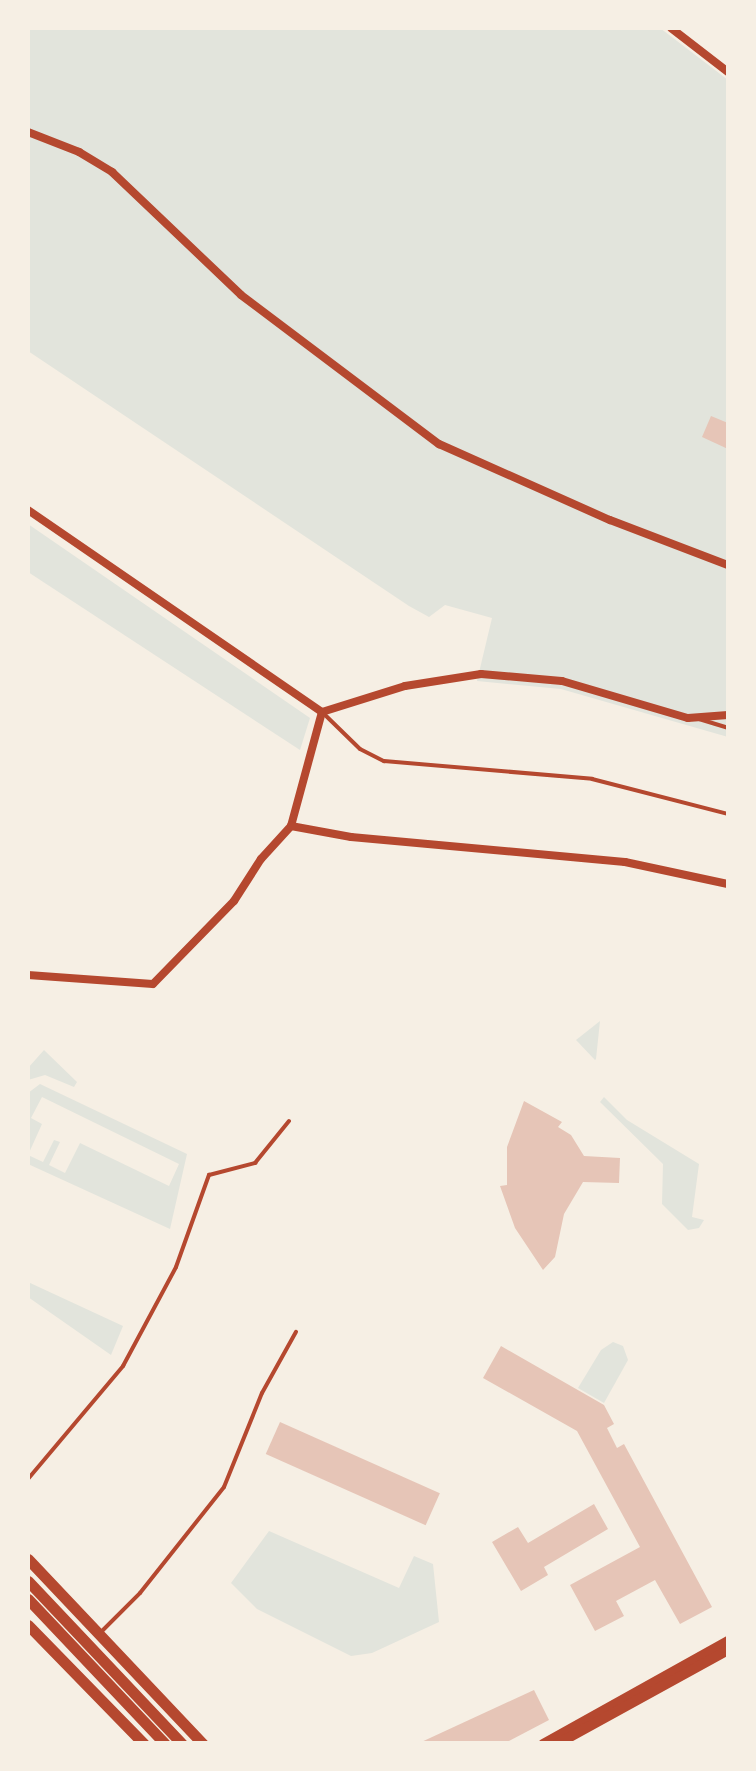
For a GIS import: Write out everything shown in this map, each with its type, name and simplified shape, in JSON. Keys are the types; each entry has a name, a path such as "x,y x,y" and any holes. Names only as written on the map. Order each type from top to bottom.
{"main road":[{"path":"28,1558 203,1744"},
{"path":"28,1581 182,1744"},
{"path":"28,1598 165,1744"},
{"path":"28,1626 144,1744"},
{"path":"106,1705 139,1674"}],"street":[{"path":"671,28 728,72"},
{"path":"28,132 79,152 112,172 241,295 439,444 610,520 728,565"},
{"path":"28,510 322,712"},
{"path":"322,712 405,686 481,674 562,681 696,718 728,714"},
{"path":"28,974 153,984 234,901 261,859 290,826 322,712"},
{"path":"290,826 352,837 624,862 728,884"},
{"path":"542,1744 728,1642"},
{"path":"557,1744 728,1650"}],"lane":[{"path":"322,712 360,749 384,761 592,780 728,814"},
{"path":"696,718 728,728"},
{"path":"28,1479 123,1366 176,1267 209,1175 255,1163 288,1121"},
{"path":"100,1633 140,1593 224,1487 262,1393 296,1332"}],"shaded area":[{"path":"28,28 660,28 728,80 728,737 561,689 477,681 492,618 445,605 429,617 409,606 28,351"},
{"path":"28,524 310,718 300,750 28,572"},
{"path":"600,1021 596,1059 595,1060 576,1040"},
{"path":"44,1050 77,1082 74,1087 45,1075 28,1080 28,1068"},
{"path":"40,1084 187,1154 170,1229 28,1164 28,1155 28,1093","holes":["42,1097 179,1164 169,1186 80,1143 65,1173 49,1165 60,1142 54,1140 43,1162 28,1155 42,1124 31,1118"]},
{"path":"604,1097 627,1120 699,1164 692,1217 704,1220 699,1228 688,1230 662,1204 663,1164 600,1102"},
{"path":"28,1282 123,1326 111,1355 28,1297"},
{"path":"613,1342 623,1346 628,1360 604,1403 578,1388 601,1350"},
{"path":"269,1531 399,1588 414,1556 433,1564 439,1622 372,1653 351,1656 257,1609 231,1583"}],"building":[{"path":"711,416 728,423 728,449 702,437"},
{"path":"524,1101 562,1122 558,1127 571,1135 584,1156 620,1158 619,1183 583,1182 564,1214 555,1257 543,1270 515,1228 500,1186 507,1185 507,1147"},
{"path":"501,1346 604,1405 614,1424 607,1428 617,1448 624,1444 712,1607 680,1624 655,1580 616,1601 624,1616 595,1631 570,1585 640,1547 577,1431 483,1378"},
{"path":"280,1422 440,1493 426,1525 266,1454"},
{"path":"594,1504 608,1529 544,1567 548,1575 521,1591 492,1542 518,1527 528,1543"},
{"path":"534,1690 549,1720 503,1744 417,1744"}]}
